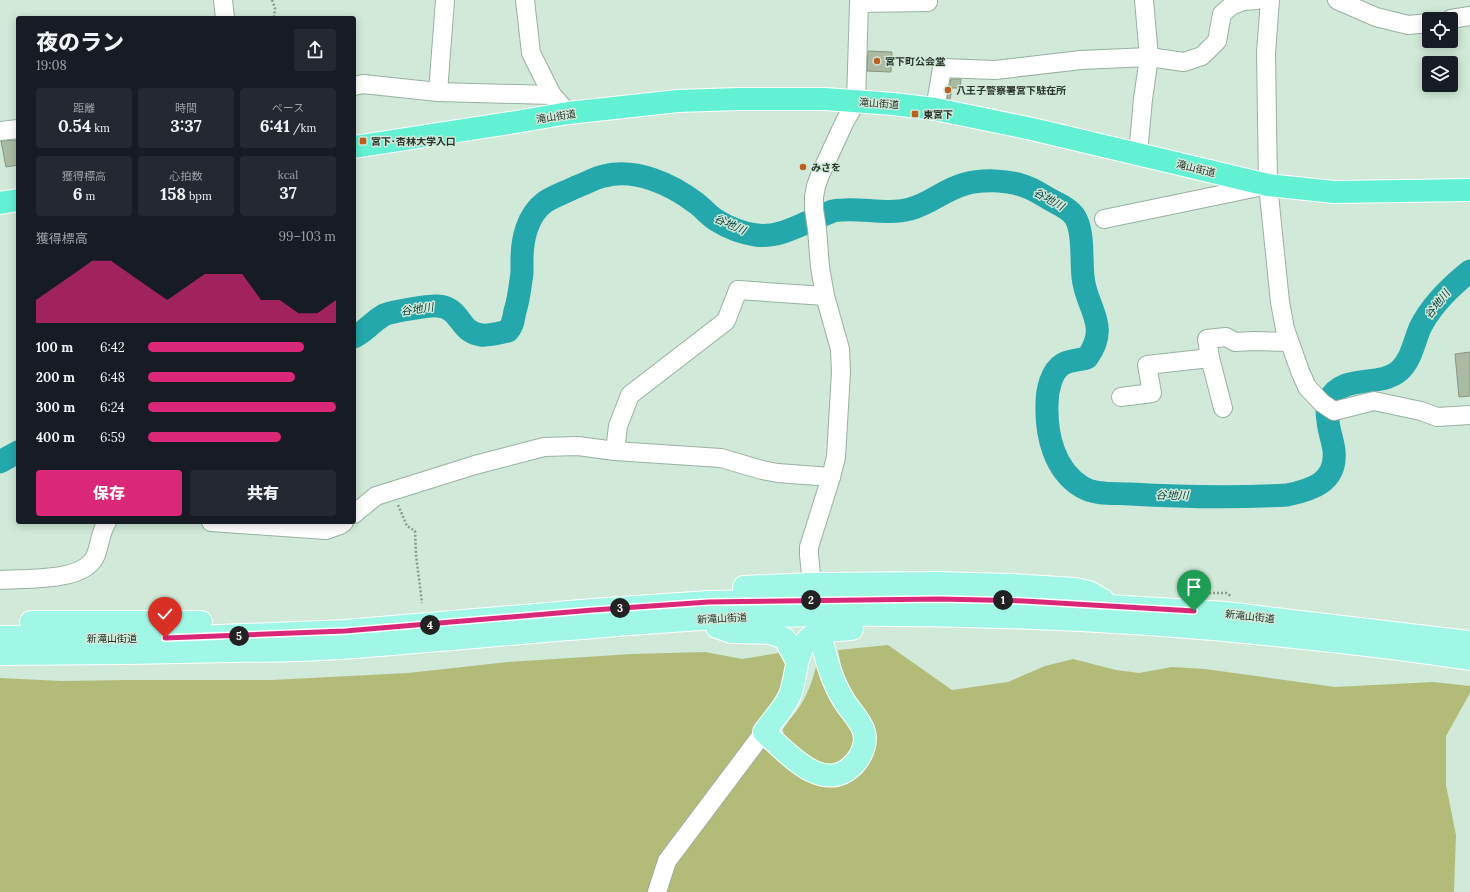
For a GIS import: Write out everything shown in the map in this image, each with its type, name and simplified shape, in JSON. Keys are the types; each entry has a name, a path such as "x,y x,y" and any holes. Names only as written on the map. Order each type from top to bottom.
{"highway":[{"name":"滝山街道","path":"356,147 568,113 678,101 825,99 935,108 1032,129 1268,185 1334,192 1470,190"},
{"path":"0,202 16,200"}],"main road":[{"path":"345,631 441,608 694,589 935,583 1075,589 1088,592 1116,607"},
{"name":"新滝山街道","path":"0,637 196,637 303,633 345,631 593,610 709,602 939,599 1024,601 1226,613 1444,646"},
{"path":"1162,609 1239,600 1364,613 1470,629"},
{"path":"822,642 834,683 861,725 864,734 864,746 859,759 841,774 828,776 816,773 804,766 764,732 789,697 795,679 797,661 807,639 824,631 843,630 930,614"},
{"name":"新滝山街道","path":"0,654 183,653 298,650 582,627 768,616 930,614 1010,616 1175,626 1357,643 1444,646"},
{"path":"0,622 191,622 266,620 303,633"},
{"path":"698,620 731,632 770,633 780,636 785,639 797,661"},
{"path":"1444,646 1470,642"},
{"path":"1444,646 1470,659"}],"street":[{"path":"222,0 225,16"},
{"path":"438,92 445,0"},
{"path":"525,0 531,53 552,95 568,113"},
{"path":"813,587 809,547 836,457 841,372 840,349 824,296 820,267 814,209 816,186 845,121 856,102 859,3 928,2 928,0"},
{"path":"1138,154 1143,99 1149,57 1144,0"},
{"path":"935,108 942,68 995,70 1081,60 1149,57 1184,62 1202,56 1217,41 1222,14 1230,6 1243,1 1257,0"},
{"path":"1270,0 1266,53 1268,185 1280,302 1285,329 1300,371 1308,387 1328,407 1374,401 1421,411 1437,417 1470,415"},
{"path":"1337,0 1376,17 1408,26 1422,24"},
{"path":"1458,18 1470,16"},
{"path":"356,86 363,84 438,92 552,95"},
{"path":"0,131 16,129"},
{"path":"1104,219 1268,185"},
{"path":"614,451 618,426 630,395 726,321 738,290 824,296"},
{"path":"1223,408 1210,358 1207,339 1226,337 1235,342 1289,342"},
{"path":"1121,397 1152,394 1147,365 1210,358"},
{"path":"356,512 376,496 475,465 544,447 578,446 614,451 721,458 778,473 831,477"},
{"path":"0,580 62,576 78,572 89,565 95,557 102,531 106,524"},
{"path":"240,524 326,530 341,524"},
{"path":"657,892 671,856 764,732"}],"path":[{"path":"272,0 275,8 274,16"},
{"path":"389,492 396,502 406,526 415,531 416,555 422,603"}],"green space":[{"path":"888,645 952,690 1008,682 1045,666 1073,659 1116,670 1139,673 1172,667 1205,669 1335,687 1433,682 1470,686 1470,693 1446,736 1446,785 1456,835 1454,892 0,892 0,678 61,681 272,680 408,673 508,662 632,654 705,652 742,659 779,653 787,668 784,691 764,720 749,736 801,779 822,787 847,784 862,774 870,754 844,682 838,650"},
{"path":"818,659 853,726 857,747 843,762 825,767 811,763 784,738 783,729 798,709 806,695 813,678"}],"building":[{"name":"宮下町公会堂","path":"868,51 892,52 891,72 867,71"},
{"path":"951,79 961,79 960,88 952,88 950,99 947,99"},
{"path":"16,140 16,165 6,167 1,141"},
{"path":"1470,352 1470,396 1459,397 1455,354"}],"waterway":[{"name":"谷地川","path":"356,336 384,315 434,306 446,308 452,311 464,325 474,333 487,335 508,331 513,321 518,297 522,273 523,244 527,228 534,214 539,207 552,198 604,176 628,174 653,179 686,196 699,205 713,218 725,225 745,233 756,235 772,235 788,231 833,211 901,211 917,207 951,189 972,182 1010,182 1031,189 1068,209 1075,217 1080,230 1083,277 1088,299 1095,317 1097,336 1094,346 1087,358 1063,364 1055,371 1050,382 1047,399 1047,416 1050,439 1058,461 1072,480 1087,490 1112,493 1208,497 1287,495 1314,487 1321,483 1331,470 1334,462 1334,451 1327,408 1329,400 1335,392 1343,386 1352,383 1381,379 1391,376 1399,371 1409,357 1420,328 1435,304 1455,283 1470,271"},
{"name":"谷地川","path":"0,462 16,453"}],"place":[{"name":"宮下町公会堂","path":"877,61"},
{"name":"八王子警察署宮下駐在所","path":"948,90"},
{"name":"東宮下","path":"915,114"},
{"name":"宮下･杏林大学入口","path":"363,141"},
{"name":"みさを","path":"803,167"}],"route":[{"path":"165,638 345,631 593,610 709,602 939,599 1024,601 1194,611"}]}
